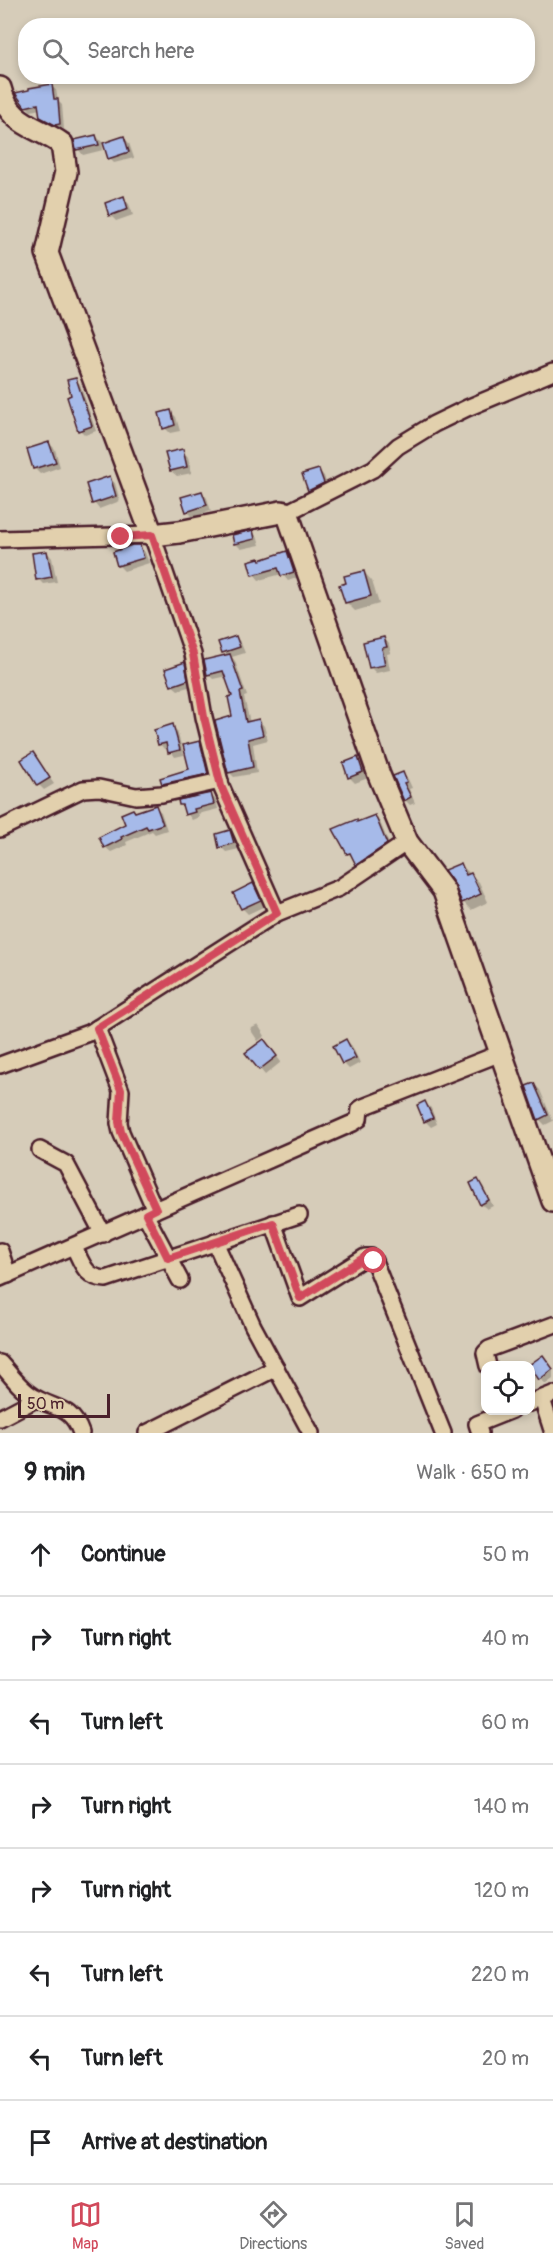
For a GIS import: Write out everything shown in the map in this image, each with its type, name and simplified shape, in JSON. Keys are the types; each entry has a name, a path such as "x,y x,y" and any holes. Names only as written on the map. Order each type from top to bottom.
{"street":[{"path":"0,88 3,102 16,119 47,133 62,144 66,172 47,253 152,535 193,654 204,717 220,781 277,913"},
{"path":"0,539 152,535 286,513 373,469 398,446 434,424 553,372"},
{"path":"286,513 379,775 407,842 444,891 553,1201"},
{"path":"0,829 83,789 99,788 136,796 162,794 220,781"},
{"path":"0,1065 91,1032 277,913 339,888 407,842"},
{"path":"97,1028 121,1090 119,1122 121,1132 168,1258 180,1280"},
{"path":"0,1251 4,1277 353,1123 359,1119 360,1109 363,1107 501,1053"},
{"path":"40,1150 66,1164 103,1233"},
{"path":"74,1247 84,1268 96,1279 106,1279 299,1215"},
{"path":"273,1223 300,1298 365,1257 371,1257 443,1433"},
{"path":"215,1242 254,1326 311,1433"},
{"path":"487,1361 485,1353 489,1349 553,1325"},
{"path":"0,1363 36,1399 66,1410 79,1426 81,1433"},
{"path":"147,1433 276,1368"},
{"path":"542,1398 553,1433"},
{"path":"0,1418 36,1399"},
{"path":"480,1433 477,1424 500,1415"}],"building":[{"path":"52,84 54,99 58,99 60,124 55,125 40,117 38,104 25,107 15,93"},
{"path":"96,135 99,145 76,150 74,140"},
{"path":"124,136 129,152 108,159 103,143"},
{"path":"124,196 128,209 109,216 105,203"},
{"path":"76,378 92,426 78,431 67,397 71,395 67,380"},
{"path":"171,410 175,425 163,429 159,413"},
{"path":"49,442 56,462 33,469 27,449"},
{"path":"183,449 187,467 170,471 165,453"},
{"path":"319,469 324,483 308,491 302,474"},
{"path":"110,476 116,496 92,504 86,484"},
{"path":"202,491 207,505 186,512 181,497"},
{"path":"253,530 255,539 234,544 232,535"},
{"path":"132,545 140,545 144,558 117,566 113,552"},
{"path":"47,551 52,577 36,580 32,553"},
{"path":"287,551 294,572 281,576 278,568 252,575 248,561 259,558 260,560"},
{"path":"364,571 371,596 345,603 339,585 346,583 344,576"},
{"path":"236,636 240,647 222,653 218,642"},
{"path":"384,637 387,647 382,648 385,665 369,668 363,642"},
{"path":"230,654 243,691 240,692 246,722 259,719 263,735 248,739 253,767 228,773 215,721 232,716 228,697 232,696 223,671 207,675 204,660"},
{"path":"185,662 188,680 171,686 165,669"},
{"path":"173,724 180,750 168,753 166,743 158,745 154,730"},
{"path":"200,741 208,774 162,784 160,778 189,769 183,745"},
{"path":"33,752 50,778 37,786 21,760"},
{"path":"358,757 363,772 348,778 343,763"},
{"path":"403,772 407,782 404,783 411,797 404,801 393,776"},
{"path":"211,793 214,804 194,809 195,812 185,815 182,805 179,805 178,800"},
{"path":"156,805 163,824 148,829 146,826 121,837 122,839 104,848 99,837 125,824 121,814 133,809 135,812"},
{"path":"375,815 387,844 356,865 333,829 357,819 357,822"},
{"path":"230,830 234,843 219,848 216,834"},
{"path":"461,863 466,875 471,873 481,894 462,903 454,884 444,870"},
{"path":"253,883 261,900 241,909 233,893"},
{"path":"264,1039 277,1056 259,1070 245,1053"},
{"path":"346,1039 356,1058 342,1064 333,1046"},
{"path":"534,1083 548,1115 538,1120 526,1086"},
{"path":"425,1101 433,1118 424,1122 417,1105"},
{"path":"478,1179 489,1200 480,1205 470,1183"},
{"path":"543,1355 553,1369 539,1380 535,1374 535,1361"}],"route":[{"path":"121,537 152,535 193,654 204,717 221,786 277,913 97,1028 121,1090 119,1122 121,1132 156,1209 146,1214 168,1258 273,1223 300,1298 365,1257 371,1257 374,1261"}]}
